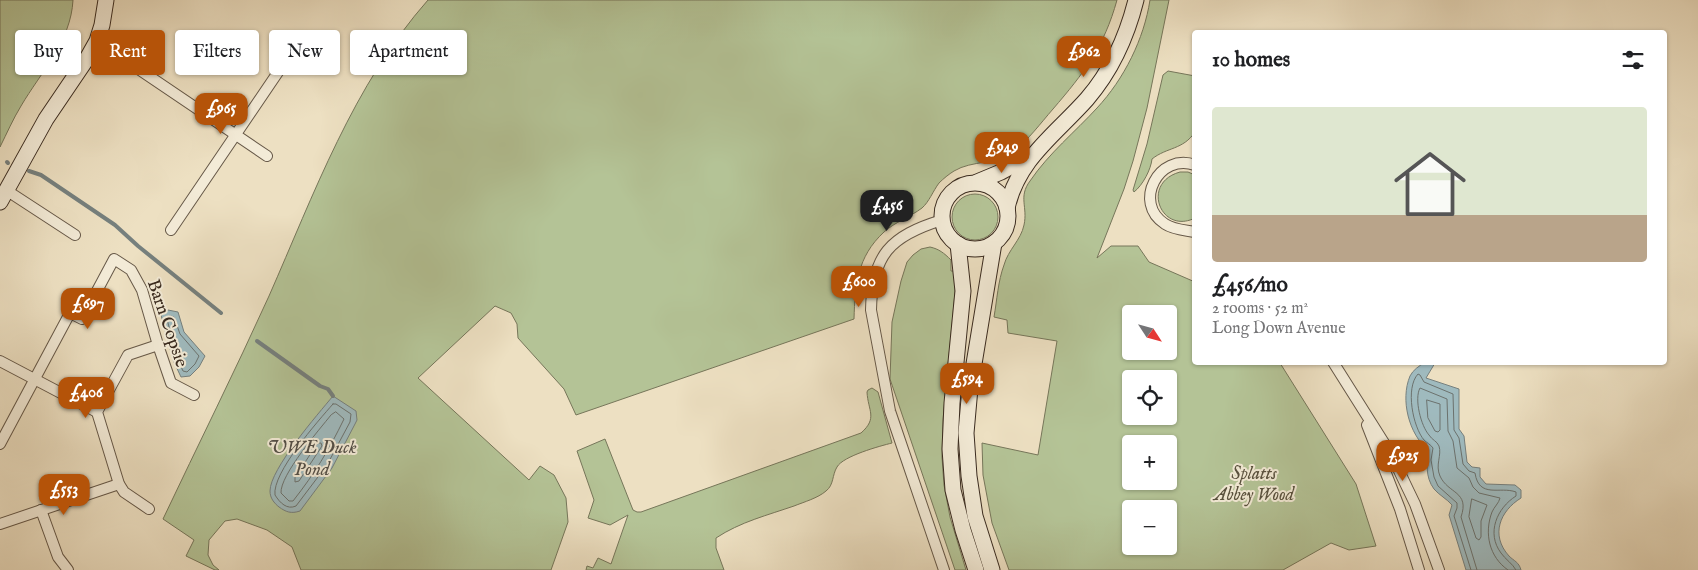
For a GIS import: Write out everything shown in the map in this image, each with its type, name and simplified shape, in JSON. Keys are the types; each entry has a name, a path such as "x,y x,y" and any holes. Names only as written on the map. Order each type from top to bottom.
{"street":[{"path":"101,30 106,0"},
{"path":"1007,208 1014,184 1032,155 1068,120 1100,82 1121,46 1130,24 1136,0"},
{"path":"75,235 3,196 46,119 91,52"},
{"path":"147,75 267,156"},
{"path":"171,230 276,75"},
{"path":"977,182 997,190 1004,199 1008,218 1006,228 994,243 976,249 966,248 958,244 944,230 942,210 945,201 958,187 977,182 1006,170 1032,155"},
{"path":"1192,165 1180,163 1169,166 1160,172 1152,185 1150,196 1151,207 1157,218 1166,225 1176,229 1192,230"},
{"path":"942,220 909,232 892,244 882,257 876,270 871,294 871,310 890,411 944,570"},
{"path":"992,570 975,516 968,476 966,433 970,388 994,243"},
{"path":"958,244 964,291 952,403 950,449 953,490 976,570"},
{"name":"Barn Copsie","path":"35,380 70,314 82,319 114,259 131,270 142,290 171,383 194,395"},
{"path":"149,509 124,492 119,484 97,412 128,355 158,345"},
{"path":"0,361 97,412"},
{"path":"1335,365 1392,454 1415,504 1439,570"},
{"path":"0,444 35,380"},
{"path":"1358,403 1400,509 1418,570"},
{"path":"0,523 119,484"},
{"path":"41,510 58,557 68,570"}],"green space":[{"path":"0,0 73,0 67,30 15,30 15,75 41,75 18,111 0,147"},
{"path":"428,0 1117,0 1106,32 1092,59 1064,96 1025,141 1014,151 1000,158 969,165 952,172 939,183 922,208 888,228 875,242 868,251 859,272 855,295 854,319 576,415 564,389 518,338 517,324 511,313 495,306 418,378 529,480 540,466 554,475 566,498 568,522 551,570 301,570 292,547 267,530 237,519 225,521 209,540 208,555 213,565 219,570 215,570 186,556 194,540 163,519 269,296 337,142 374,75 467,75 467,30 403,30"},
{"name":"Splatts Abbey Wood","path":"1150,0 1169,0 1147,108 1133,161 1097,258 1111,246 1138,246 1149,262 1192,281 1192,365 1281,365 1356,484 1376,546 1349,550 1331,543 1283,570 1009,570 992,523 983,475 982,443 1038,455 1057,341 1008,333 1007,320 994,317 1000,277 1008,255 1024,225 1026,187 1045,161 1107,97 1124,71 1138,44"},
{"path":"1168,71 1192,75 1192,136 1180,145 1152,159 1146,177 1134,192 1133,190 1147,144 1163,75"},
{"path":"1180,172 1192,174 1192,219 1183,221 1173,220 1165,214 1158,196 1161,186 1168,178"},
{"path":"970,194 980,194 994,204 998,217 994,230 988,236 980,240 970,240 956,230 952,222 952,212 962,198"},
{"path":"930,247 946,255 951,260 951,271 957,271 943,420 942,457 944,485 950,517 966,570 955,570 890,379 892,322 901,281 907,262 921,249"},
{"path":"872,388 878,392 892,443 846,459 835,470 829,489 819,496 744,523 716,538 716,548 724,570 586,570 587,566 593,568 598,558 611,564 628,515 610,525 588,518 594,500 577,451 605,439 633,510 641,512 861,433 871,418 867,392"}],"water":[{"path":"168,310 178,312 184,332 205,356 199,367 190,376 181,377 173,360 161,315"},
{"path":"1421,365 1434,365 1426,378 1459,389 1459,429 1464,436 1467,462 1472,467 1480,468 1480,477 1486,484 1515,485 1521,490 1521,498 1514,503 1503,517 1499,532 1503,548 1518,563 1521,570 1466,570 1449,515 1452,505 1436,491 1429,480 1427,470 1428,450 1416,435 1408,416 1406,406 1407,385 1410,376"},
{"name":"UWE Duck Pond","path":"333,396 356,411 357,420 332,468 300,511 286,511 277,505 272,498 270,491 272,481 286,456 306,428"}],"waterway":[{"path":"29,171 41,175 115,225 221,313"},
{"path":"257,341 320,386 328,389 333,396"}]}
